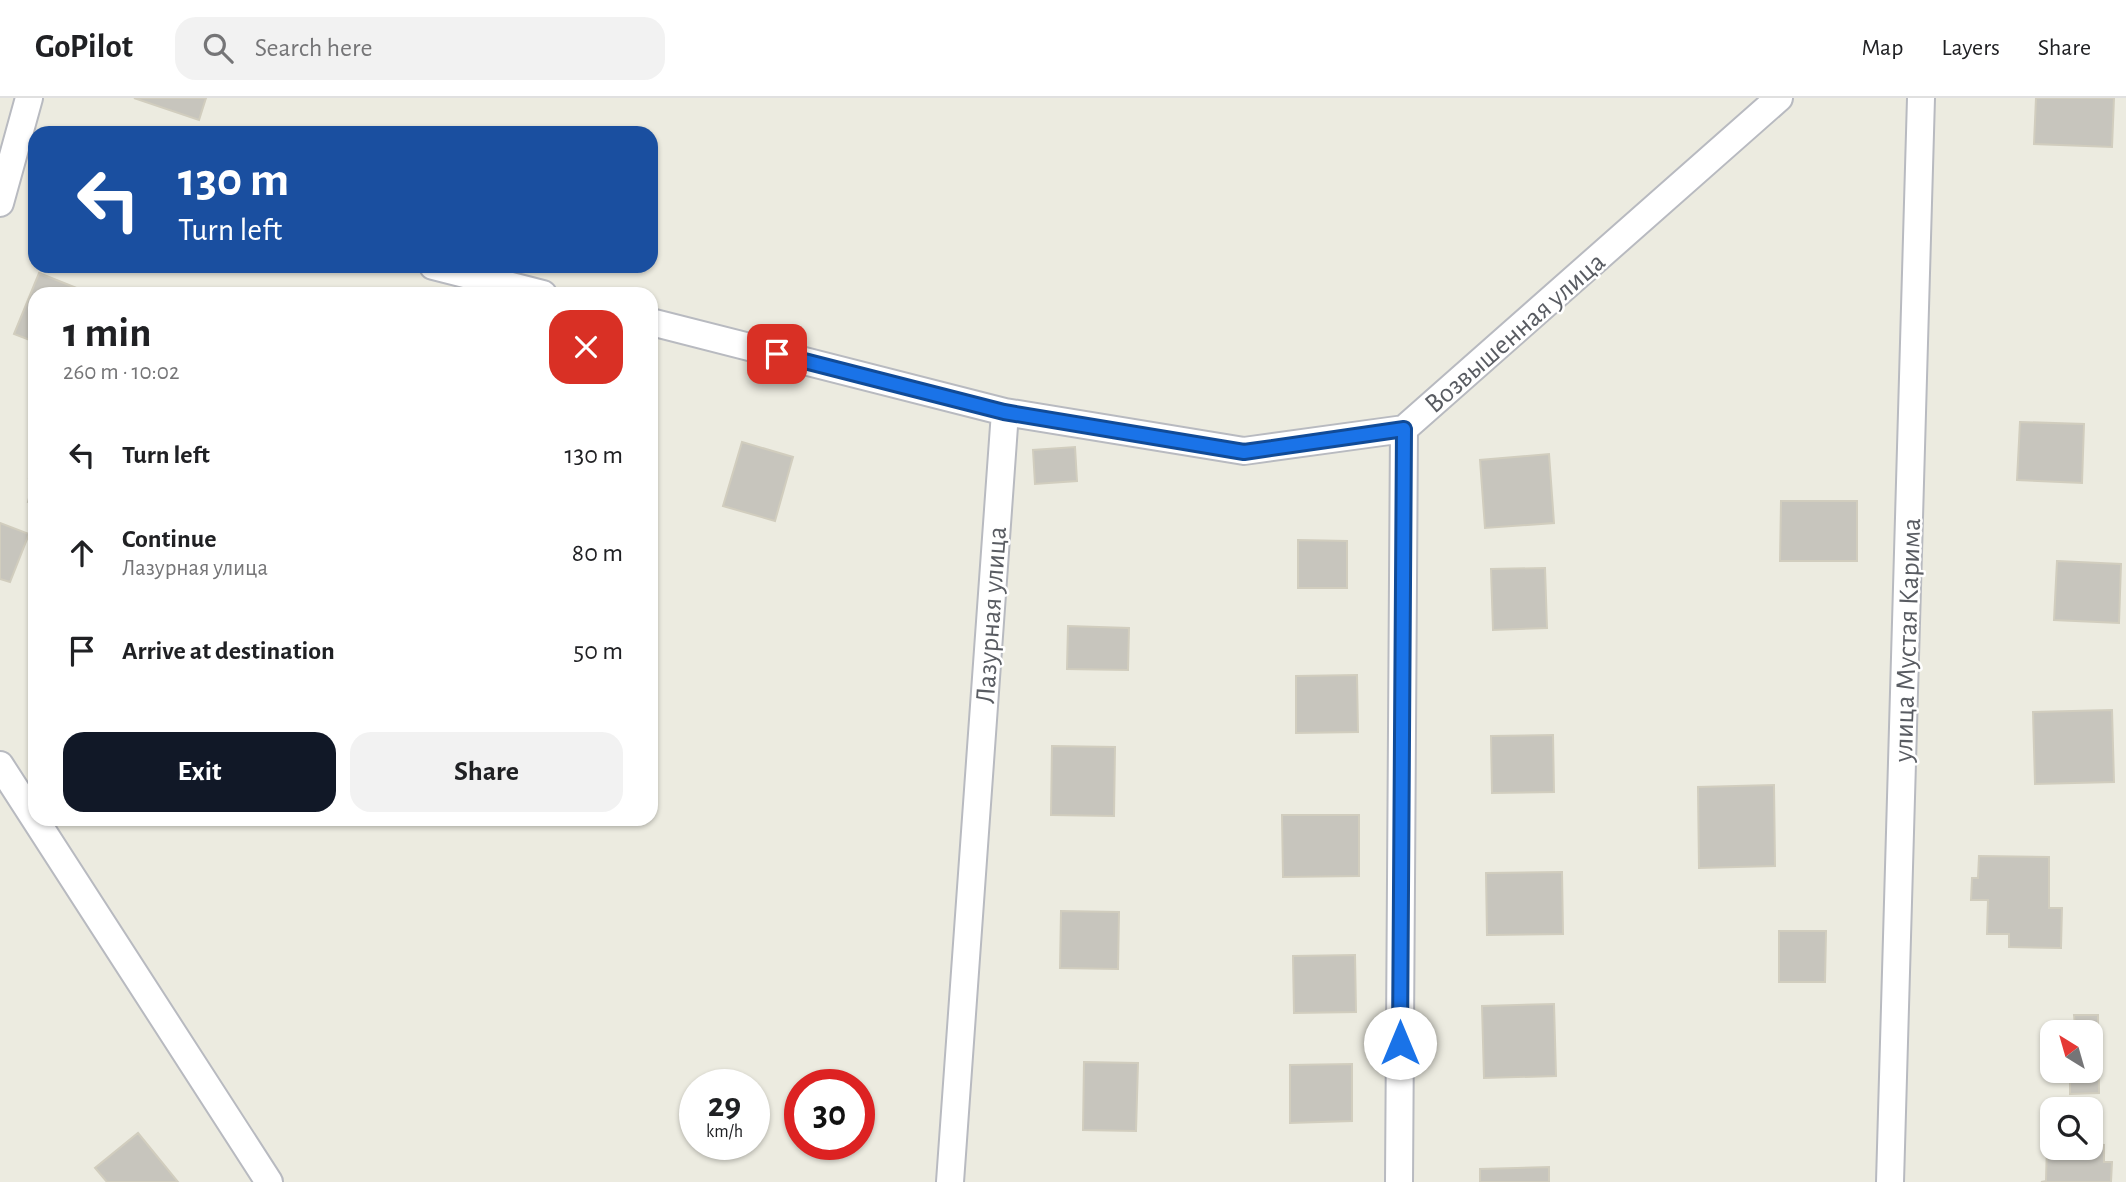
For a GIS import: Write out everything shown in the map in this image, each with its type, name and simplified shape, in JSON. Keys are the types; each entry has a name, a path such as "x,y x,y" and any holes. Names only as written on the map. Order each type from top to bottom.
{"street":[{"path":"0,203 24,161 29,98"},
{"name":"Возвышенная улица","path":"1399,1182 1404,429 1779,98"},
{"name":"улица Мустая Карима","path":"1890,1182 1921,98"},
{"path":"460,273 516,287"},
{"path":"658,324 1004,412 1244,452 1404,429"},
{"name":"Лазурная улица","path":"950,1182 1004,412"},
{"path":"0,765 28,808"},
{"path":"39,826 269,1182"}],"building":[{"path":"134,98 206,98 199,120"},
{"path":"2036,98 2114,98 2112,147 2034,144"},
{"path":"39,273 74,287 33,287"},
{"path":"28,300 28,339 14,334"},
{"path":"2020,422 2084,424 2082,483 2017,480"},
{"path":"742,442 793,457 775,521 723,506"},
{"path":"1075,447 1077,481 1035,484 1033,450"},
{"path":"1549,454 1554,523 1485,528 1480,460"},
{"path":"1781,501 1857,501 1857,561 1780,561"},
{"path":"0,523 28,534 28,537 10,582 0,579"},
{"path":"1298,540 1347,541 1347,588 1298,588"},
{"path":"2057,561 2121,564 2119,623 2054,620"},
{"path":"1545,568 1547,628 1493,630 1491,569"},
{"path":"1068,626 1129,628 1128,670 1067,669"},
{"path":"1357,675 1358,732 1296,733 1296,676"},
{"path":"2112,710 2114,782 2035,784 2033,712"},
{"path":"1553,735 1554,792 1492,793 1491,736"},
{"path":"1052,746 1115,747 1114,816 1051,815"},
{"path":"1774,785 1775,866 1699,868 1698,787"},
{"path":"1282,815 1359,815 1359,876 1283,877"},
{"path":"1979,856 2049,857 2049,908 2062,908 2061,948 2009,947 2009,934 1987,934 1988,900 1971,900 1972,878 1978,878"},
{"path":"1562,872 1563,934 1487,935 1486,873"},
{"path":"1061,911 1119,912 1118,969 1060,968"},
{"path":"1779,931 1826,931 1825,982 1779,982"},
{"path":"1355,955 1356,1012 1294,1013 1293,956"},
{"path":"1554,1004 1556,1076 1484,1078 1482,1006"},
{"path":"2074,1015 2098,1015 2098,1020 2074,1020"},
{"path":"1084,1062 1138,1063 1136,1131 1083,1130"},
{"path":"1352,1064 1352,1121 1290,1123 1290,1065"},
{"path":"2070,1083 2099,1083 2099,1093 2070,1094"},
{"path":"138,1133 178,1182 107,1182 95,1168"},
{"path":"2103,1145 2104,1162 2112,1162 2111,1182 2041,1182 2046,1181 2047,1160 2103,1160"},
{"path":"1549,1167 1549,1182 1480,1182 1480,1169"}],"route":[{"path":"777,354 1004,412 1244,452 1404,429 1400,1043"}]}
